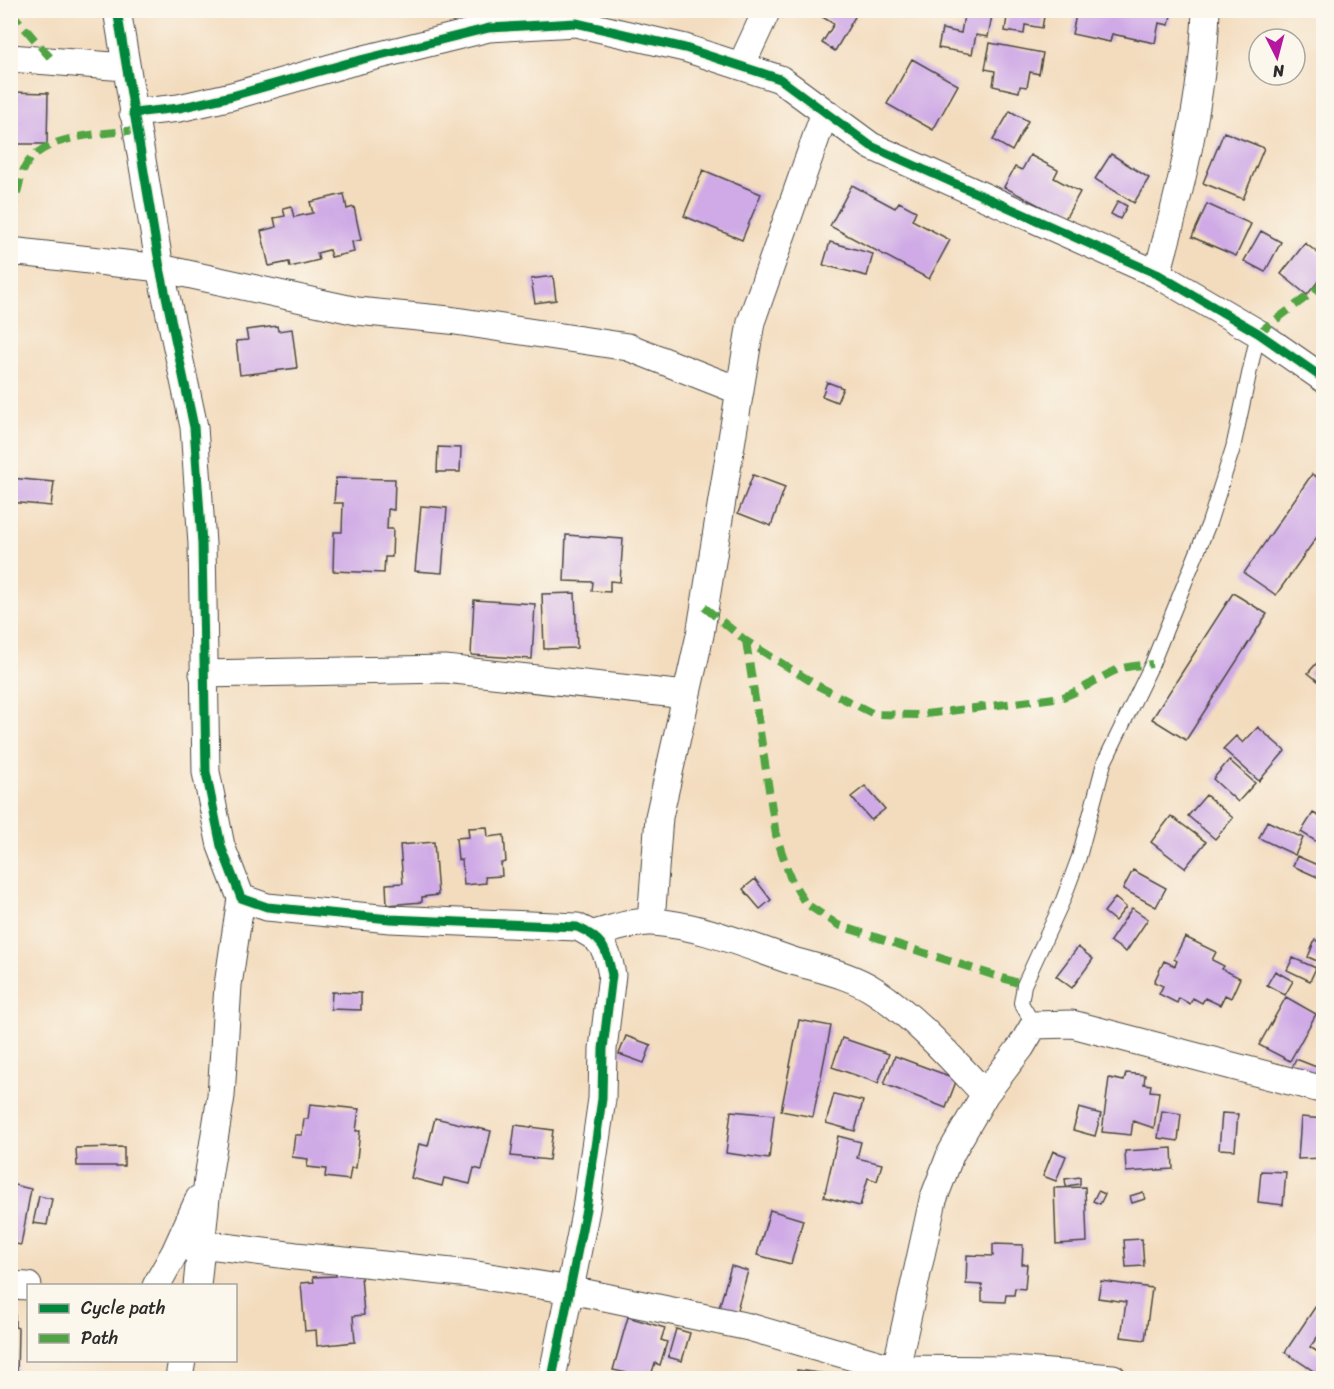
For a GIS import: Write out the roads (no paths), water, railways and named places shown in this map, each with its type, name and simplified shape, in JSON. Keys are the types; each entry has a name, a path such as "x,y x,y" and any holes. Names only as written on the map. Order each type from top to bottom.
{"street":[{"path":"117,10 160,268 194,427 202,544 206,772 221,846 241,898 228,985 221,1096 208,1178 197,1284"},
{"path":"741,66 767,10"},
{"path":"1157,274 1182,186 1205,37 1206,10"},
{"path":"133,113 179,108 232,96 348,63 489,28 576,23 685,48 780,79 871,146 1157,274 1258,333 1323,379"},
{"path":"10,58 125,67"},
{"path":"651,921 659,817 700,635 751,322 825,112"},
{"path":"10,251 160,268 357,311 449,320 628,347 740,391"},
{"path":"203,674 444,669 686,695"},
{"path":"241,898 267,907 390,919 577,927 594,934 609,957 612,975 603,1049 602,1099 586,1209 552,1378"},
{"path":"594,934 615,927 651,921 705,932 852,980 875,991 941,1048 985,1094"},
{"path":"894,1374 933,1200 951,1154 985,1094 1021,1047 1034,1025 1072,1024 1323,1090"},
{"path":"157,1284 175,1252 208,1178"},
{"path":"201,1244 471,1274 571,1290 749,1327 894,1374 1012,1370 1113,1378"},
{"path":"10,1285 27,1286"},
{"path":"179,1378 182,1362"}],"lane":[{"path":"1034,1025 1021,1003 1024,985 1063,900 1079,857 1104,763 1152,664 1209,523 1233,448 1258,333"}]}
